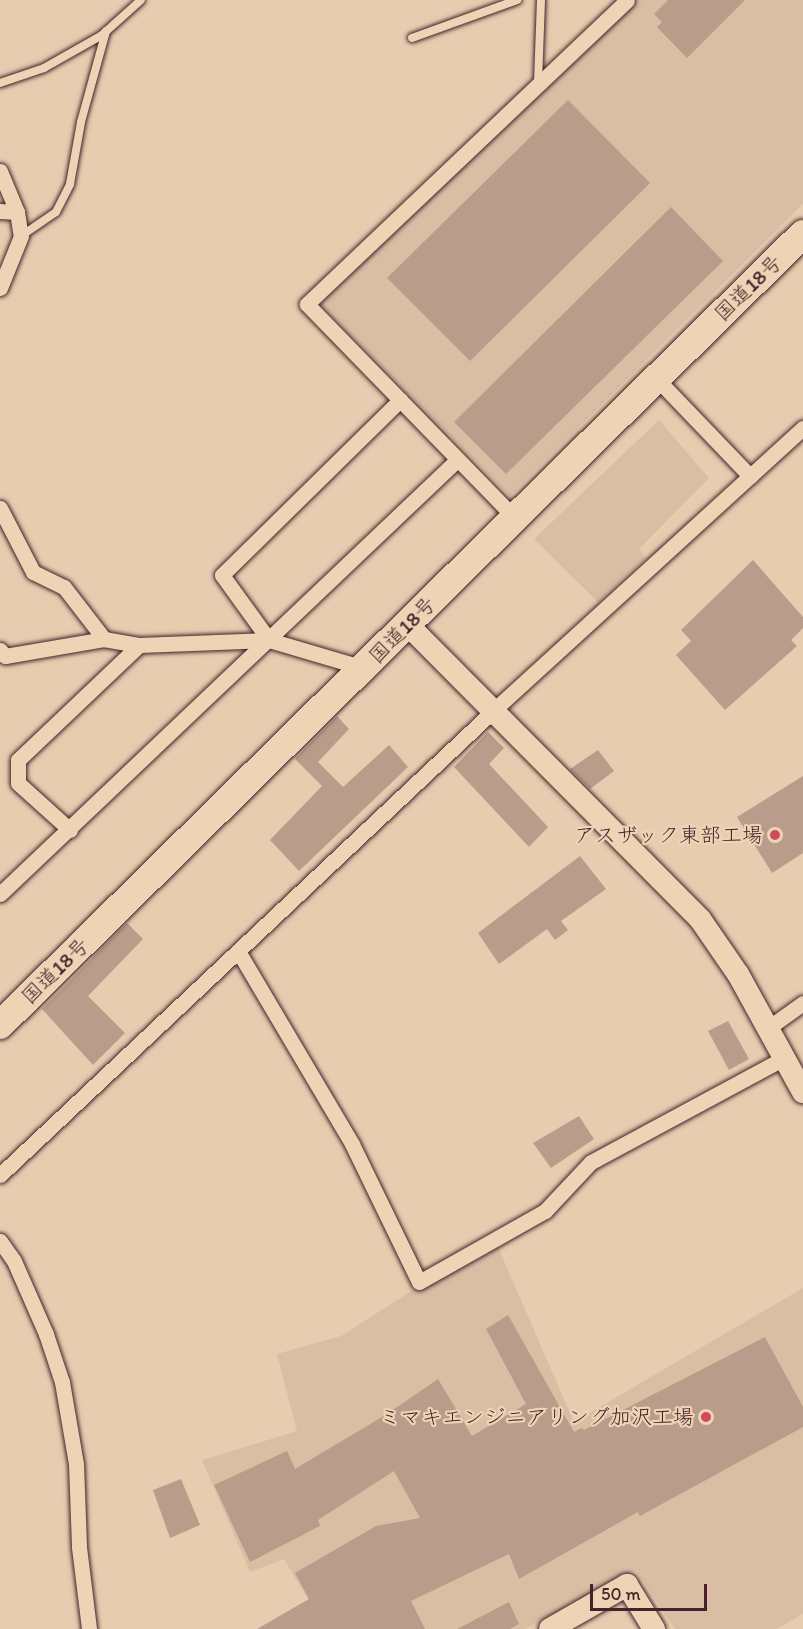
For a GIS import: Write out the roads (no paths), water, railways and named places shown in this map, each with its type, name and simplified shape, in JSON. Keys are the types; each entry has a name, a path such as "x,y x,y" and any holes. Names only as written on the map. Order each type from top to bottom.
{"highway":[{"name":"国道18号","path":"0,1025 803,234"}],"street":[{"path":"514,517 307,304 627,0"},
{"path":"0,171 17,212 21,236 1,283"},
{"path":"0,211 17,212"},
{"path":"656,378 750,476"},
{"path":"269,640 222,575 400,400"},
{"path":"0,1175 495,709 803,428"},
{"path":"0,894 457,460"},
{"path":"0,508 33,572 64,586 104,639"},
{"path":"408,625 495,709 700,919 738,974 803,1092"},
{"path":"0,650 4,656 104,639 139,645 269,640 364,668"},
{"path":"70,830 18,783 18,760 139,645"},
{"path":"238,951 352,1144 419,1282 545,1210 591,1162 784,1058"},
{"path":"768,1028 803,1004"},
{"path":"0,1240 14,1261 46,1334 62,1382 76,1464 79,1547 89,1629"},
{"path":"550,1629 627,1585 654,1629"}],"lane":[{"path":"0,83 44,68 106,31 141,0"},
{"path":"412,38 517,0"},
{"path":"538,86 541,0"},
{"path":"21,236 56,212 70,184 81,122 106,31"}],"place":[{"name":"アスザック東部工場","path":"775,835"},
{"name":"ミマキエンジニアリング加沢工場","path":"706,1417"}]}
